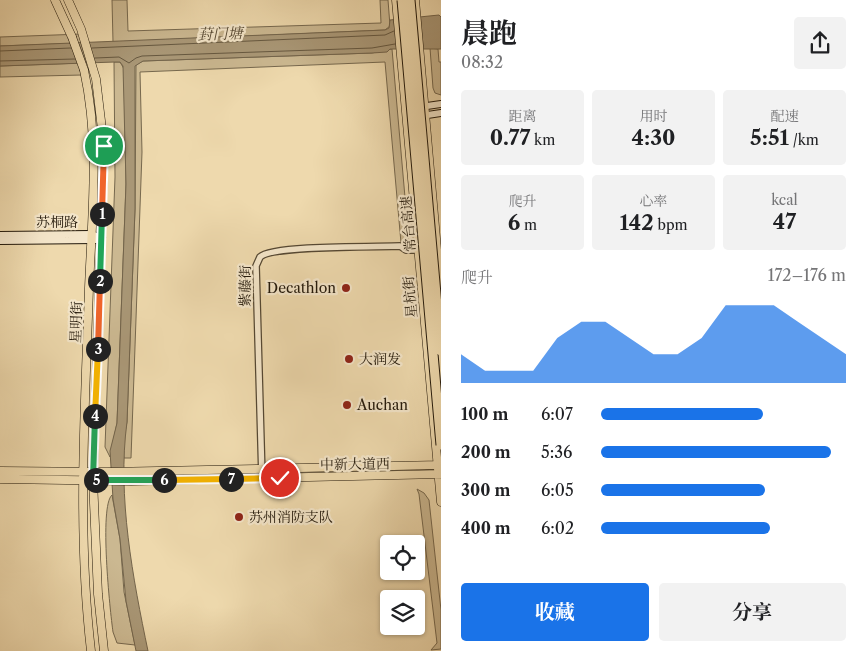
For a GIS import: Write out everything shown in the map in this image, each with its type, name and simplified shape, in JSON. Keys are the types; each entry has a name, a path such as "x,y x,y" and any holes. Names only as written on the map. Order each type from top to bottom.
{"highway":[{"name":"常台高速","path":"402,0 441,445"},
{"name":"常台高速","path":"410,0 441,351"}],"main road":[{"name":"星明街","path":"55,0 72,37 84,70 94,142 82,476 85,595 91,651"},
{"name":"星明街","path":"68,0 84,37 93,69 102,120 104,146 93,476 98,594 104,651"},
{"name":"星杭街","path":"396,0 431,393 440,469 441,502"},
{"path":"415,0 441,295"},
{"path":"406,110 441,104"},
{"path":"407,118 441,113"},
{"name":"苏桐路","path":"0,235 102,238"},
{"name":"苏桐路","path":"0,241 91,238"},
{"path":"431,393 441,406"},
{"name":"中新大道西","path":"0,479 93,476 108,472 262,469 440,469"},
{"name":"中新大道西","path":"93,476 109,481 131,481 262,478 440,469"},
{"name":"中新大道西","path":"0,472 82,476"}],"street":[{"name":"紫藤街","path":"262,478 256,266 260,257 269,251 400,246 406,250 419,250"}],"shaded area":[{"path":"112,0 127,0 128,31 381,23 380,0 388,0 390,26 385,30 113,42"},
{"path":"82,34 82,43 0,46 0,37"},
{"path":"430,48 438,49 439,62 441,62 441,95 435,93 433,88"},
{"path":"392,49 409,243 401,243 385,62 140,72 142,152 131,458 124,458 122,447 127,422 135,209 136,65 143,61 372,53"},
{"path":"114,62 120,62 124,69 126,184 117,423 110,457 105,447 115,177"},
{"path":"82,63 82,75 0,77 0,66"},
{"path":"417,489 424,493 429,500 441,610 441,649 431,650 437,643"},
{"path":"112,495 120,539 124,592 135,645 117,643 113,632 106,538 108,503"}],"water":[{"path":"439,15 441,17 441,49 390,49 387,52 372,53 143,61 135,66 135,209 124,479 125,508 132,566 148,651 136,651 126,601 120,539 113,499 110,451 117,423 126,184 123,66 120,62 115,62 0,66 0,46 385,30 389,28 390,20"}],"place":[{"name":"Decathlon","path":"346,288"},
{"name":"大润发","path":"349,359"},
{"name":"Auchan","path":"347,405"},
{"name":"苏州消防支队","path":"239,517"}],"route":[{"path":"104,146 93,480 280,478"}],"water label":[{"name":"葑门塘","path":"220,34"}]}
